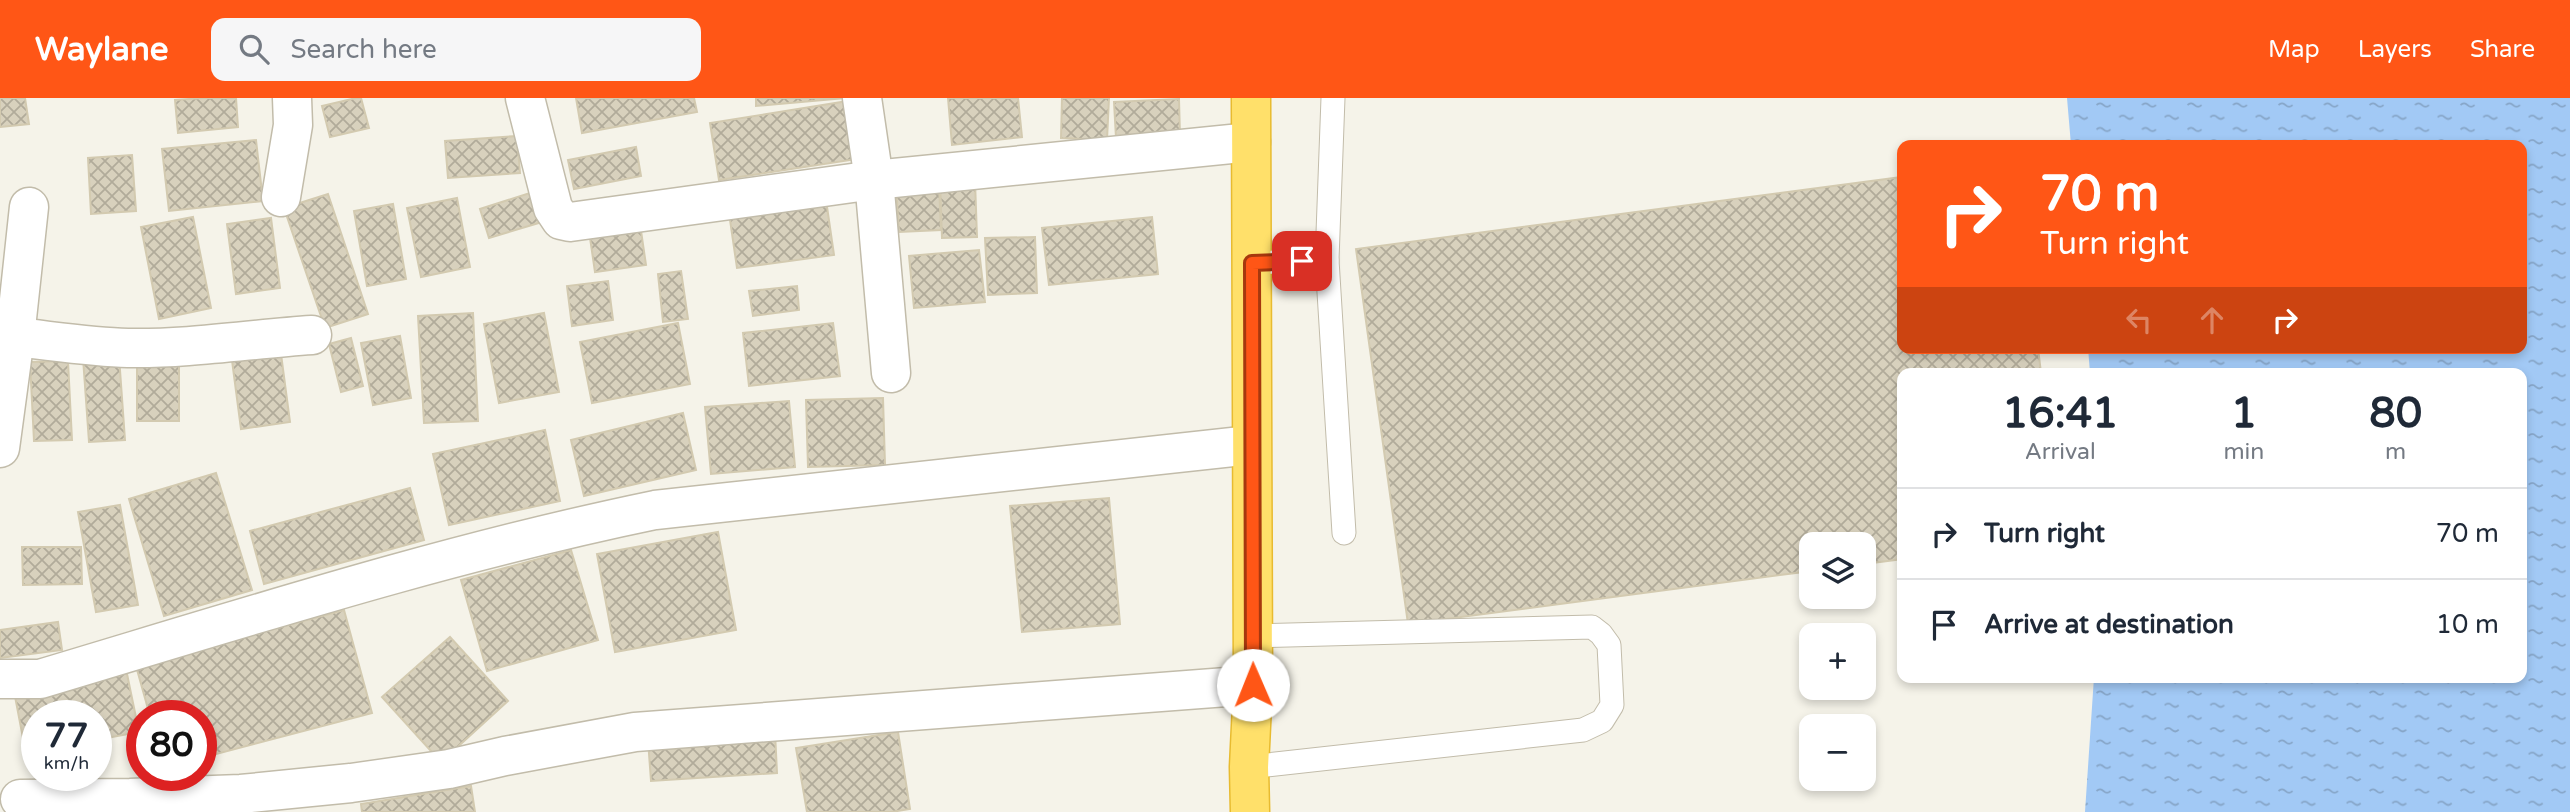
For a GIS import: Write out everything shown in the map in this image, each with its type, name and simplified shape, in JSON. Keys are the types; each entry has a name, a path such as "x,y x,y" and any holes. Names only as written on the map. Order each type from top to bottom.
{"highway":[{"path":"1250,812 1253,685 1251,98"}],"street":[{"path":"281,197 293,125 292,98"},
{"path":"525,98 552,208 561,220 570,222 874,180 1251,142"},
{"path":"862,98 874,180 891,373"},
{"path":"0,448 29,207"},
{"path":"15,337 127,348 312,335"},
{"path":"0,679 40,678 378,579 598,522 655,510 1251,445"},
{"path":"20,799 241,794 437,771 635,732 1253,685"}],"lane":[{"path":"1333,98 1327,260 1345,533"},
{"path":"1252,263 1327,260"},
{"path":"1249,767 1583,730 1602,721 1612,705 1609,645 1592,627 1452,633 1253,636"}],"water":[{"path":"2067,98 2570,98 2570,812 2085,812 2094,683 2527,683 2527,368 2090,368 2088,354 2527,354 2527,140 2071,140"}],"building":[{"path":"0,98 25,98 29,124 0,127"},
{"path":"236,98 238,127 178,133 175,100"},
{"path":"361,98 369,128 330,137 322,106"},
{"path":"576,98 694,98 697,112 582,133"},
{"path":"756,98 846,98 756,106"},
{"path":"948,98 1018,98 1022,137 952,145"},
{"path":"1062,98 1109,98 1107,140 1061,138"},
{"path":"1179,99 1180,136 1116,138 1114,102"},
{"path":"848,101 857,159 719,180 710,123"},
{"path":"517,136 520,173 448,178 445,141"},
{"path":"256,140 263,201 169,211 162,149"},
{"path":"636,147 641,176 574,189 568,160"},
{"path":"132,155 136,211 91,214 88,158"},
{"path":"1897,178 1897,354 2039,354 2040,368 1897,368 1897,560 1876,562 1876,532 1799,532 1799,573 1408,624 1356,249"},
{"path":"940,181 975,181 977,237 942,238"},
{"path":"939,185 941,230 899,232 896,187"},
{"path":"533,192 542,222 489,238 480,209"},
{"path":"825,193 834,255 737,268 728,206"},
{"path":"328,194 368,314 325,328 284,208"},
{"path":"457,198 470,267 421,277 407,208"},
{"path":"393,204 406,279 367,286 354,211"},
{"path":"193,217 211,308 159,319 141,227"},
{"path":"1152,217 1158,274 1049,285 1042,228"},
{"path":"271,218 280,288 236,294 227,224"},
{"path":"640,224 646,265 595,272 589,231"},
{"path":"1035,237 1037,293 988,295 985,238"},
{"path":"979,250 985,302 914,308 909,256"},
{"path":"681,271 688,319 663,322 658,274"},
{"path":"608,281 613,320 572,326 567,286"},
{"path":"797,286 799,310 753,316 749,291"},
{"path":"473,313 478,421 424,423 418,316"},
{"path":"544,313 559,392 499,403 484,324"},
{"path":"678,323 690,384 592,403 580,342"},
{"path":"833,323 840,376 749,386 743,333"},
{"path":"400,336 411,398 373,405 361,343"},
{"path":"351,338 363,386 341,392 329,344"},
{"path":"279,339 290,422 241,429 230,345"},
{"path":"119,356 125,440 89,442 83,358"},
{"path":"68,361 72,440 34,441 30,362"},
{"path":"137,364 179,364 179,421 137,421"},
{"path":"883,398 885,465 808,467 806,400"},
{"path":"789,401 795,467 711,474 705,407"},
{"path":"683,413 696,470 584,496 571,440"},
{"path":"545,430 560,501 449,525 433,454"},
{"path":"216,473 252,590 164,616 129,499"},
{"path":"410,488 424,540 264,584 250,531"},
{"path":"1109,498 1120,624 1022,632 1010,506"},
{"path":"120,505 138,605 96,612 78,512"},
{"path":"718,532 736,630 615,652 597,554"},
{"path":"22,547 81,547 82,584 23,585"},
{"path":"571,550 598,640 487,671 461,580"},
{"path":"344,610 372,713 217,754 217,700 146,700 136,666"},
{"path":"58,622 62,650 0,658 0,630"},
{"path":"450,637 508,701 441,762 382,697"},
{"path":"126,669 132,700 126,700 126,734 112,737 112,700 21,700 21,728 14,691"},
{"path":"775,732 777,773 651,781 648,740"},
{"path":"898,732 910,809 891,812 807,812 796,748"},
{"path":"471,786 475,812 362,812 361,804"}],"route":[{"path":"1253,685 1252,263 1302,261"}]}
